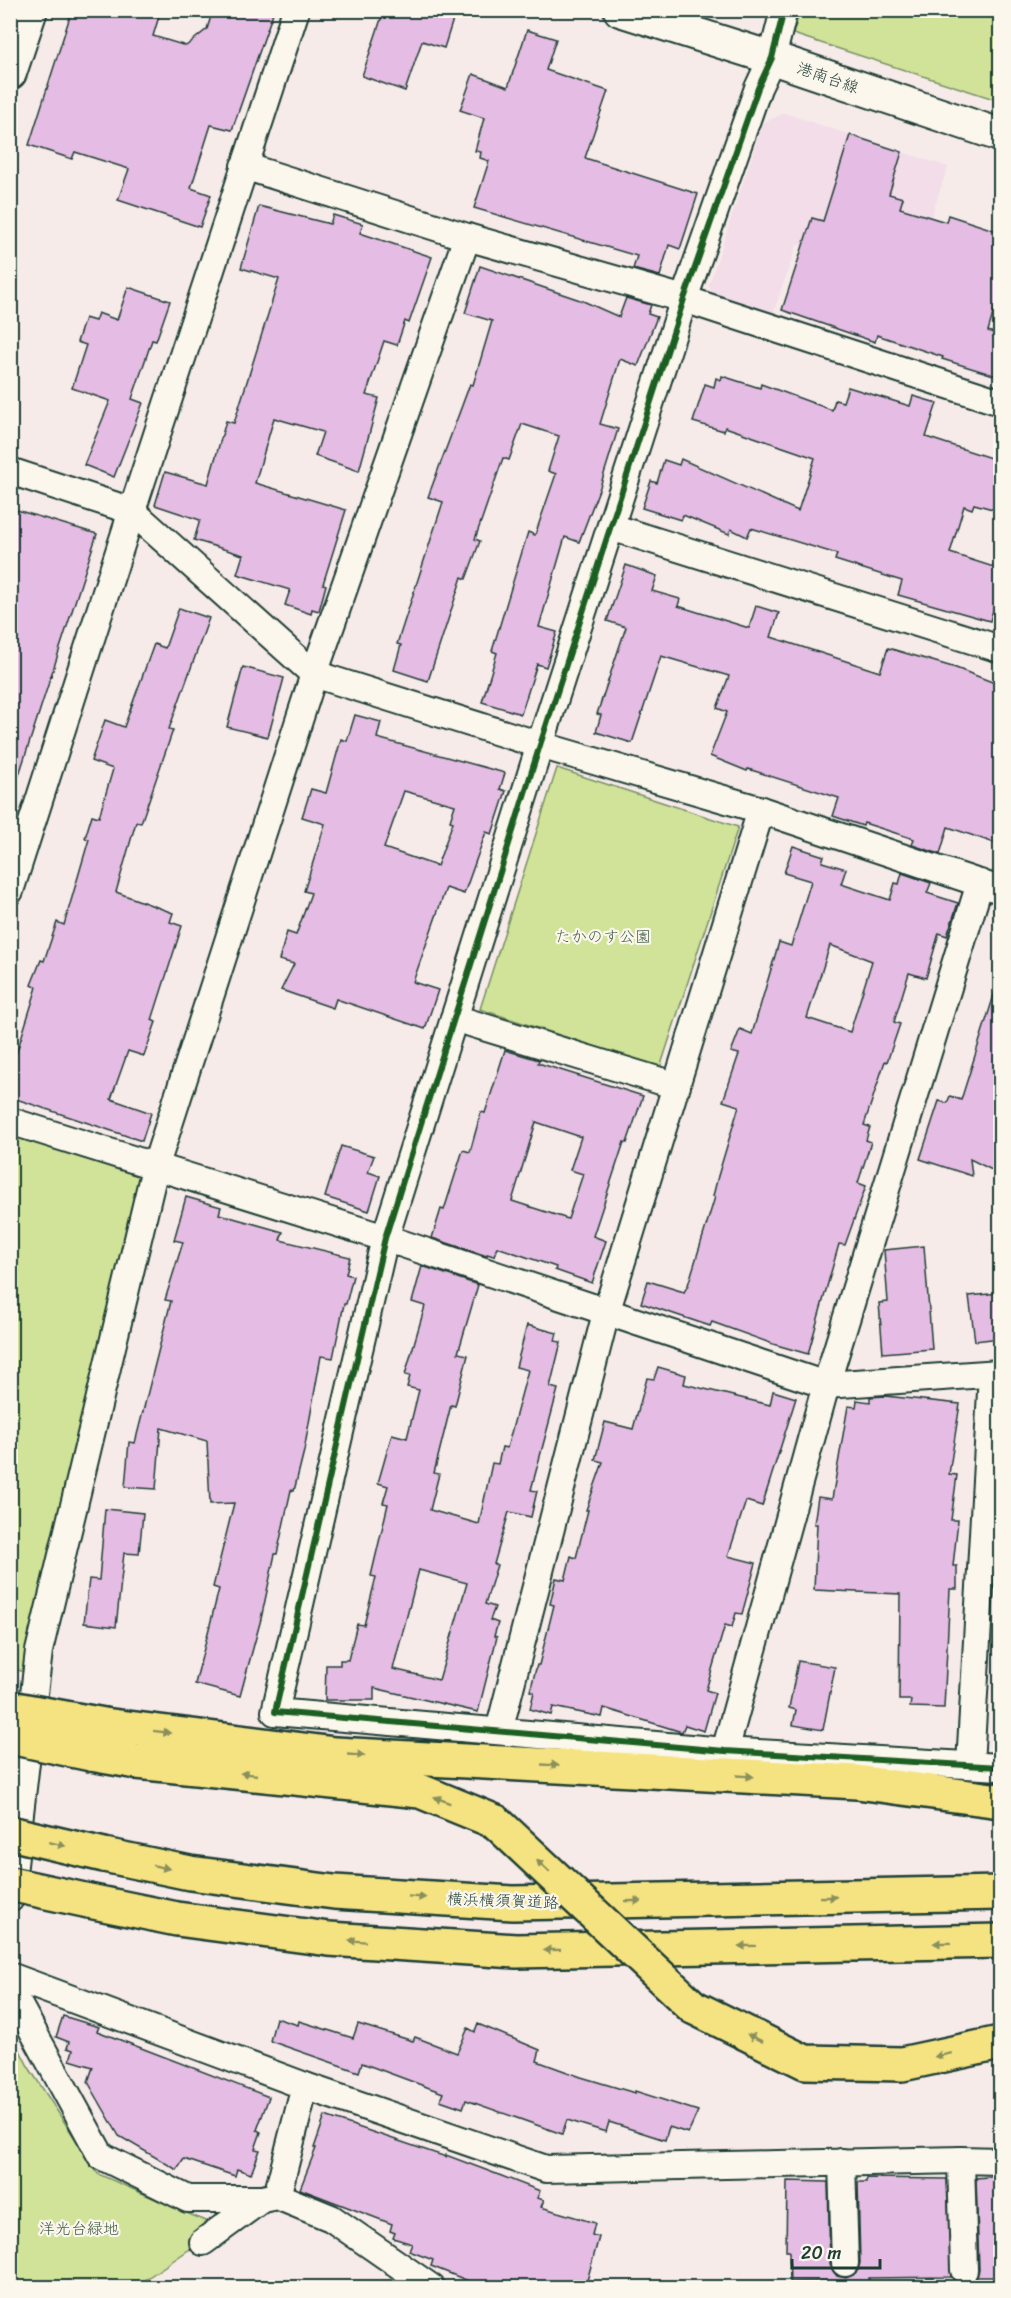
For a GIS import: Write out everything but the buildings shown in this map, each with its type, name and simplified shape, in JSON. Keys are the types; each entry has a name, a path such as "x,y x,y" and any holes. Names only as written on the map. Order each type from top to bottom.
{"highway":[{"path":"10,1708 98,1740 136,1762 420,1791 496,1822 693,2007 805,2062 902,2064 1000,2043"},
{"path":"10,1737 857,1782 1000,1802"},
{"name":"横浜横須賀道路","path":"10,1833 190,1873 334,1892 513,1903 1000,1893"},
{"path":"10,1884 177,1919 329,1939 516,1951 1000,1941"}],"street":[{"path":"10,73 31,10"},
{"path":"10,891 296,10"},
{"name":"港南台線","path":"620,10 1000,135"},
{"path":"784,10 771,58 758,88 684,299 540,745 385,1238 275,1712 725,1750 1000,1767"},
{"path":"244,166 467,237 684,299 1000,402"},
{"path":"10,1899 39,1651 154,1168 314,674 467,237"},
{"path":"10,471 132,511 314,674 540,745 761,810 990,887 826,1385 725,1750"},
{"path":"611,527 1000,649"},
{"path":"499,1731 606,1313 761,810"},
{"path":"454,1017 677,1086"},
{"path":"10,1121 154,1168 385,1238 826,1385 996,1374 970,1765"},
{"path":"10,1976 305,2086 546,2169 1000,2161"},
{"path":"10,1989 101,2156 188,2199 269,2197 331,2217 432,2288"},
{"path":"203,2242 269,2197 305,2086"},
{"path":"961,2160 964,2270"},
{"path":"842,2162 845,2263"}],"shaded area":[{"path":"784,113 948,167 909,281 797,244 772,317 714,298 709,285 763,123"}],"green space":[{"path":"800,11 1000,11 1000,101 793,34"},
{"name":"たかのす公園","path":"557,768 738,827 660,1068 480,1009"},
{"path":"10,1121 155,1168 37,1677 10,1667"},
{"name":"洋光台緑地","path":"10,2031 28,2066 98,2174 221,2228 134,2287 11,2287"}],"cycle path":[{"path":"784,10 772,58 758,88 684,299 540,745 385,1238 275,1712 725,1751 1000,1767"}]}
